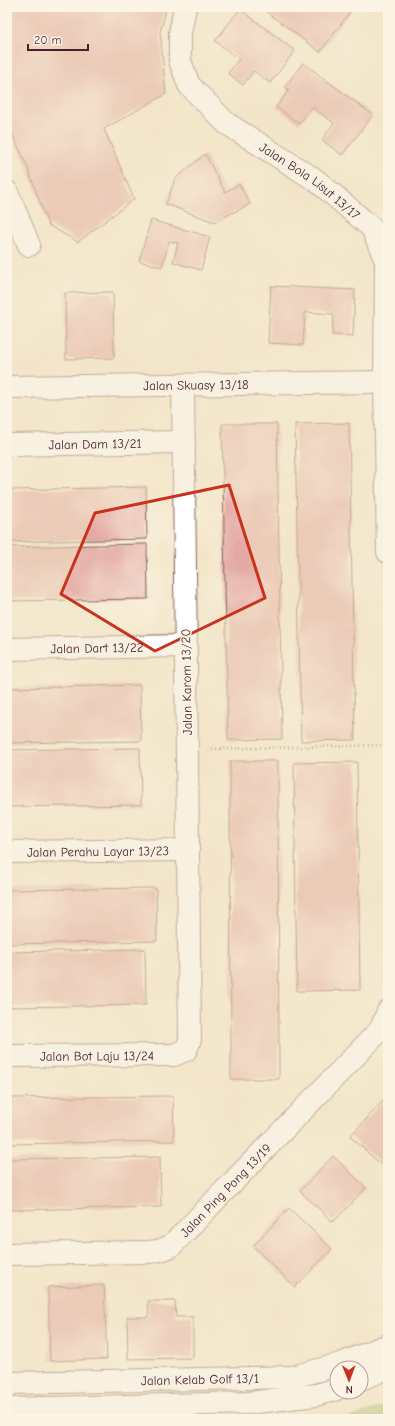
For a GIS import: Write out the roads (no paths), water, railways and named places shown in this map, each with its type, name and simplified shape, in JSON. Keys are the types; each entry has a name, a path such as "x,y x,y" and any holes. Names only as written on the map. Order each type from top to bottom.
{"street":[{"name":"Jalan Bola Lisut 13/17","path":"185,7 180,33 180,61 189,85 226,124 317,181 372,228 386,261 385,382"},
{"path":"7,192 29,246"},
{"name":"Jalan Skuasy 13/18","path":"7,387 385,382"},
{"path":"385,382 388,552"},
{"name":"Jalan Karom 13/20","path":"183,385 190,1039 186,1050"},
{"name":"Jalan Dam 13/21","path":"7,445 184,442"},
{"name":"Jalan Dart 13/22","path":"7,649 186,646"},
{"name":"Jalan Perahu Layar 13/23","path":"7,852 188,850"},
{"name":"Jalan Ping Pong 13/19","path":"7,1254 150,1252 171,1246 381,1029 388,1011"},
{"name":"Jalan Bot Laju 13/24","path":"7,1056 174,1055 186,1050"},
{"name":"Jalan Kelab Golf 13/1","path":"7,1383 292,1377 341,1364 388,1345"},
{"path":"369,1376 388,1368"},
{"name":"Jalan Kelab Golf 13/1","path":"7,1409 248,1403 316,1395 329,1391"}]}
